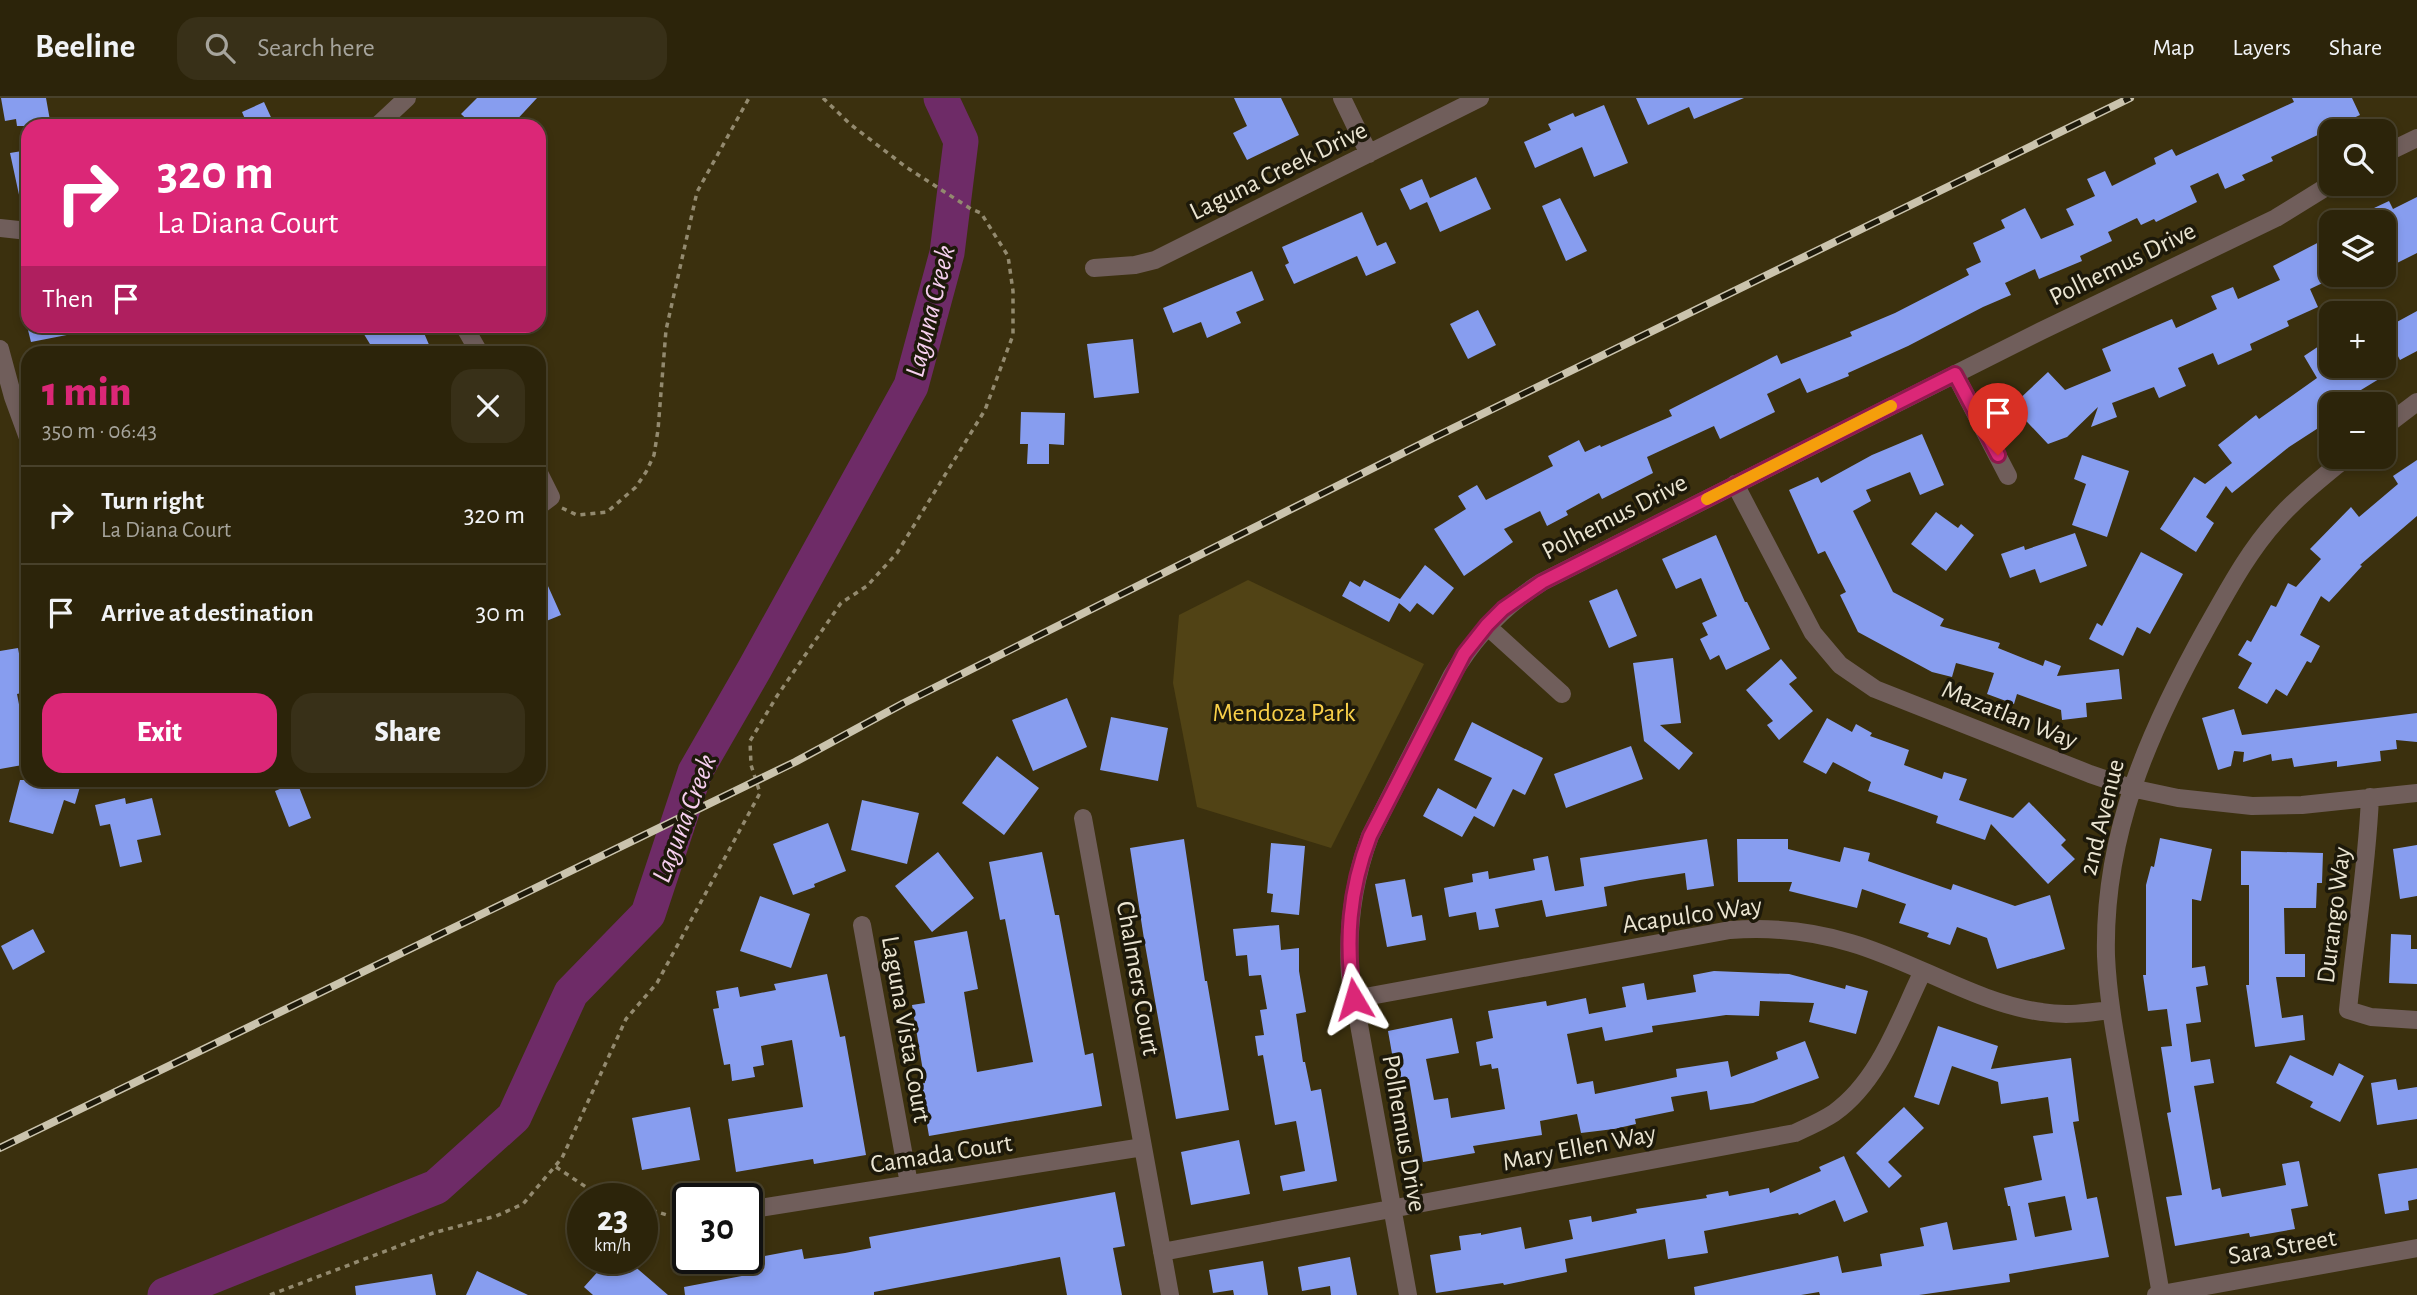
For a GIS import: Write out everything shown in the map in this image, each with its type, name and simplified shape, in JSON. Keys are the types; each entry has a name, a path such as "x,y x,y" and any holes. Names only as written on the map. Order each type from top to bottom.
{"street":[{"path":"384,119 407,98"},
{"path":"1342,98 1369,154"},
{"name":"Laguna Creek Drive","path":"1094,268 1135,265 1155,260 1480,98"},
{"path":"2396,148 2417,138"},
{"name":"Polhemus Drive","path":"1408,1295 1354,999 1349,952 1353,893 1370,836 1452,675 1464,654 1487,625 1522,594 1542,582 1955,374 2276,218 2319,191"},
{"path":"0,228 21,230"},
{"path":"0,349 21,416"},
{"path":"1955,374 2008,476"},
{"path":"2396,418 2417,402"},
{"name":"2nd Avenue","path":"2159,1295 2111,1010 2106,945 2110,881 2119,829 2150,739 2186,664 2249,556 2277,519 2333,469"},
{"name":"Mazatlan Way","path":"1735,484 1813,633 1840,665 1875,689 2090,774 2131,788 2178,799 2252,806 2302,805 2417,793"},
{"path":"1487,625 1562,694"},
{"name":"Durango Way","path":"2370,797 2368,854 2354,945 2348,1010 2371,1017 2417,1020"},
{"name":"Chalmers Court","path":"1083,818 1170,1295"},
{"name":"Laguna Vista Court","path":"862,925 909,1184"},
{"name":"Acapulco Way","path":"1354,999 1730,930 1751,929 1812,933 1839,940 2019,1008 2065,1014 2111,1010"},
{"name":"Mary Ellen Way","path":"1162,1252 1774,1138 1814,1124 1833,1114 1864,1085 1877,1067 1923,971"},
{"name":"Camada Court","path":"763,1207 1143,1146"},
{"name":"Sara Street","path":"2159,1295 2417,1248"}],"path":[{"path":"546,502 577,515 607,512 636,487 646,472 654,455 658,430 666,330 697,192 749,98"},
{"path":"270,1295 433,1233 496,1216 523,1204 556,1167 626,1019 657,983 760,793 751,765 750,741 841,603 867,586 897,553 985,410 1013,335 1013,291 1008,256 981,213 906,167 850,124 823,98"},
{"path":"556,1167 581,1183"}],"green space":[{"name":"Mendoza Park","path":"1248,580 1424,664 1331,848 1197,807 1173,683 1179,615"}],"building":[{"path":"1,98 46,98 50,119 21,119 21,126 17,126 16,119 5,121"},
{"path":"477,98 537,98 518,119 466,119 461,114"},
{"path":"1234,98 1281,98 1299,135 1247,160 1233,133 1247,126"},
{"path":"1636,98 1744,98 1694,119 1689,107 1648,125"},
{"path":"2292,98 2352,98 2360,115 2352,119 2319,119 2319,134 2271,157 2273,161 2242,175 2245,180 2225,189 2218,173 2190,186 2197,202 2156,222 2154,219 2141,225 2137,218 2108,232 2112,241 2080,256 2082,261 2039,279 2035,269 2005,283 2011,295 1848,373 1849,376 1807,393 1800,378 1767,394 1775,412 1720,439 1714,426 1647,457 1653,473 1602,499 1599,493 1566,511 1568,515 1547,526 1540,511 1504,529 1513,542 1464,576 1434,529 1466,509 1458,496 1477,485 1486,500 1553,466 1548,456 1579,440 1585,452 1600,445 1601,447 1672,416 1669,410 1777,355 1781,364 1852,336 1850,332 1895,313 1969,275 1966,269 1981,262 1973,243 2005,228 2001,220 2025,208 2041,239 2074,225 2066,209 2095,196 2087,179 2105,171 2112,186 2156,164 2154,158 2172,149 2176,156 2294,102"},
{"path":"264,102 272,119 245,119 242,112"},
{"path":"1604,105 1628,163 1594,177 1582,147 1535,168 1524,142 1551,130 1548,124 1573,113 1575,117"},
{"path":"21,151 21,204 10,153"},
{"path":"1476,177 1491,209 1440,232 1427,202 1410,210 1400,189 1422,179 1430,198"},
{"path":"2417,197 2417,253 2396,264 2396,210 2370,210 2389,201 2393,209"},
{"path":"1560,198 1587,251 1566,261 1542,206"},
{"path":"1362,212 1377,246 1386,242 1396,263 1366,276 1357,256 1294,284 1285,265 1289,263 1282,247"},
{"path":"2319,242 2319,285 2310,289 2318,307 2287,321 2289,326 2250,344 2252,350 2218,365 2213,353 2178,368 2186,386 2159,398 2154,387 2112,403 2117,417 2091,427 2098,407 2067,437 2048,444 2012,406 2048,372 2065,390 2111,371 2102,349 2172,319 2176,328 2217,309 2211,296 2233,287 2238,299 2280,280 2273,266"},
{"path":"1252,271 1264,300 1236,312 1241,323 1207,338 1201,322 1173,333 1163,308"},
{"path":"1478,310 1496,345 1468,359 1450,324"},
{"path":"2417,311 2417,351 2400,360 2396,352 2396,322"},
{"path":"29,333 77,333 31,342"},
{"path":"363,333 424,333 430,346 371,346"},
{"path":"1133,339 1139,393 1094,398 1087,344"},
{"path":"2319,346 2319,378 2379,379 2358,392 2319,392 2319,428 2289,447 2232,493 2226,486 2206,517 2214,523 2196,552 2160,529 2194,477 2205,484 2232,463 2218,445 2256,415 2259,419 2317,378 2304,356"},
{"path":"1021,412 1065,413 1064,445 1049,444 1049,464 1027,464 1028,444 1020,444"},
{"path":"1922,434 1944,485 1920,495 1910,472 1866,490 1871,501 1853,511 1893,592 1944,619 1940,626 2000,643 1998,648 2043,666 2045,660 2061,666 2057,676 2119,669 2122,699 2086,703 2087,717 2062,720 2061,710 2017,694 2014,704 1987,694 1994,673 1956,663 1952,677 1932,672 1858,632 1840,595 1846,592 1825,551 1818,554 1789,490 1818,477 1821,483 1872,455"},
{"path":"2082,455 2129,471 2107,537 2072,525 2086,484 2074,479"},
{"path":"2417,460 2417,516 2360,565 2362,566 2329,602 2321,596 2300,635 2320,646 2311,663 2307,661 2287,696 2276,689 2267,704 2238,688 2252,663 2238,655 2247,640 2251,642 2271,605 2276,607 2288,583 2296,587 2321,559 2310,549 2351,507 2359,517 2398,484 2393,476"},
{"path":"1936,512 1958,528 1961,524 1974,535 1946,571 1911,544"},
{"path":"2075,533 2087,566 2040,583 2035,569 2010,578 2001,554 2024,546 2025,550"},
{"path":"1716,535 1745,602 1770,649 1726,670 1719,655 1710,660 1700,639 1708,635 1702,623 1717,616 1701,578 1676,589 1662,559"},
{"path":"2141,552 2183,574 2150,634 2137,627 2123,656 2089,639 2097,623 2102,626"},
{"path":"1425,565 1454,588 1433,615 1417,603 1410,612 1399,603 1389,622 1342,596 1350,581 1360,587 1364,580 1400,599"},
{"path":"546,582 561,615 546,621"},
{"path":"1617,589 1637,636 1609,648 1589,601"},
{"path":"18,648 21,664 21,693 17,694 21,715 21,765 0,769 0,651"},
{"path":"1673,658 1681,723 1660,725 1693,753 1679,770 1644,741 1633,663"},
{"path":"1781,659 1797,678 1789,684 1813,711 1779,740 1767,725 1773,721 1746,690"},
{"path":"1067,698 1087,747 1033,771 1012,720"},
{"path":"2234,709 2242,735 2417,713 2417,742 2396,740 2397,749 2380,751 2381,761 2337,767 2337,761 2294,767 2292,758 2272,761 2271,754 2243,762 2244,752 2234,751 2231,766 2218,770 2202,718"},
{"path":"1111,717 1168,728 1158,781 1100,770"},
{"path":"1827,718 1852,732 1856,724 1872,733 1870,736 1909,750 1904,765 1942,779 1944,772 1967,779 1959,800 2013,818 2029,802 2066,840 2061,845 2075,859 2048,884 1991,824 1985,840 1936,823 1938,816 1868,791 1871,782 1833,762 1826,774 1803,762"},
{"path":"1472,722 1543,758 1525,795 1513,789 1494,827 1474,816 1462,837 1423,816 1438,788 1476,809 1492,778 1454,760"},
{"path":"1631,746 1643,779 1566,808 1554,774"},
{"path":"997,756 1039,788 1004,835 962,803"},
{"path":"20,780 21,787 80,787 75,804 64,800 53,834 9,822"},
{"path":"285,787 299,787 311,818 289,827 275,791"},
{"path":"125,798 126,804 152,798 161,835 137,840 142,862 120,867 110,824 100,826 95,805"},
{"path":"862,800 919,813 907,864 851,850"},
{"path":"828,823 846,871 793,895 773,844"},
{"path":"2160,838 2212,849 2201,901 2192,899 2192,968 2205,966 2208,985 2196,987 2201,1022 2186,1024 2191,1062 2210,1059 2214,1083 2194,1086 2212,1190 2220,1188 2222,1197 2286,1185 2282,1164 2299,1161 2308,1206 2291,1209 2295,1229 2250,1237 2249,1233 2175,1246 2166,1197 2182,1195 2167,1113 2171,1112 2161,1047 2172,1046 2167,1009 2148,1011 2143,975 2146,975 2146,885 2151,866 2154,867"},
{"path":"1184,839 1205,981 1229,1110 1176,1119 1130,848"},
{"path":"1707,839 1714,886 1687,890 1685,873 1640,880 1604,887 1607,906 1546,917 1542,900 1495,909 1499,927 1479,930 1476,912 1449,917 1444,888 1473,882 1472,874 1488,871 1489,879 1535,870 1533,859 1548,856 1555,891 1584,886 1580,858"},
{"path":"1737,839 1788,839 1788,849 1840,862 1844,847 1870,853 1868,861 1951,890 1953,884 2015,906 2050,895 2065,949 1997,969 1987,938 1957,927 1950,945 1927,937 1929,933 1899,923 1906,904 1862,889 1857,908 1789,891 1792,882 1738,882"},
{"path":"1271,843 1305,846 1299,915 1271,912 1273,894 1267,893"},
{"path":"2417,845 2417,896 2400,899 2393,849"},
{"path":"2241,851 2323,853 2322,883 2317,883 2316,908 2284,908 2285,954 2305,954 2305,977 2276,977 2282,1018 2303,1015 2305,1040 2255,1047 2246,985 2249,985 2249,885 2241,885"},
{"path":"938,852 974,898 932,932 895,886"},
{"path":"1042,852 1055,915 1059,915 1085,1055 1093,1053 1102,1106 929,1136 920,1084 925,1083 912,1005 925,1003 914,941 967,931 978,989 964,992 977,1072 1033,1062 1005,919 1000,920 989,862"},
{"path":"1405,879 1412,917 1422,915 1426,940 1387,947 1375,884"},
{"path":"760,896 810,914 791,968 740,951"},
{"path":"1279,925 1281,950 1299,948 1299,971 1306,1012 1296,1014 1303,1062 1311,1091 1321,1089 1337,1181 1283,1191 1280,1176 1305,1171 1296,1121 1275,1125 1263,1055 1258,1056 1255,1036 1264,1035 1260,1010 1267,1009 1261,975 1249,976 1247,955 1236,956 1233,929"},
{"path":"33,929 45,952 13,970 1,946"},
{"path":"2391,934 2411,935 2411,949 2417,949 2417,984 2389,983"},
{"path":"1714,971 1789,974 1845,989 1846,985 1868,991 1856,1034 1809,1022 1814,1003 1760,1001 1759,1016 1726,1015 1652,1026 1653,1032 1605,1041 1602,1027 1567,1034 1577,1084 1593,1081 1595,1094 1677,1077 1676,1069 1728,1061 1731,1077 1778,1059 1776,1052 1805,1041 1819,1078 1753,1103 1710,1110 1707,1091 1671,1097 1674,1111 1635,1119 1636,1124 1614,1129 1581,1133 1577,1114 1540,1121 1542,1135 1473,1146 1475,1153 1423,1162 1409,1079 1397,1082 1388,1031 1452,1018 1459,1053 1426,1059 1434,1100 1448,1098 1451,1118 1505,1109 1498,1068 1492,1069 1491,1064 1480,1066 1476,1042 1493,1038 1488,1011 1546,1001 1547,1006 1586,998 1589,1014 1626,1007 1622,987 1644,983 1647,1000 1696,992 1693,975"},
{"path":"827,974 840,1037 845,1036 866,1155 814,1164 813,1159 736,1172 728,1119 803,1107 792,1040 761,1046 764,1065 753,1067 755,1077 732,1081 730,1064 724,1065 713,1009 719,1008 716,991 738,987 740,997 776,990 774,984"},
{"path":"1938,1026 1998,1046 1991,1069 2071,1058 2079,1121 2073,1122 2087,1199 2097,1197 2109,1257 2009,1274 2010,1282 1919,1295 1820,1295 1819,1292 1801,1295 1695,1295 1694,1287 1838,1256 1842,1273 1882,1266 1880,1254 1924,1246 1920,1228 1947,1222 1953,1250 2017,1240 2004,1188 2042,1180 2033,1136 2053,1133 2048,1097 2001,1104 1998,1082 1952,1066 1939,1105 1914,1097","holes":["2065,1196 2072,1230 2035,1237 2028,1203"]},
{"path":"2290,1055 2333,1076 2339,1063 2364,1076 2340,1122 2310,1107 2313,1102 2276,1083"},
{"path":"2396,1079 2398,1090 2417,1087 2417,1119 2377,1125 2371,1083"},
{"path":"690,1107 700,1160 642,1170 632,1118"},
{"path":"1904,1107 1924,1128 1888,1162 1902,1176 1889,1188 1856,1153"},
{"path":"1239,1140 1250,1194 1191,1205 1181,1152"},
{"path":"1844,1156 1868,1212 1844,1222 1835,1200 1799,1215 1798,1213 1704,1231 1708,1253 1668,1259 1665,1239 1565,1259 1567,1272 1504,1285 1503,1283 1436,1293 1430,1255 1461,1250 1459,1236 1481,1235 1521,1227 1525,1249 1573,1239 1569,1220 1591,1216 1592,1222 1637,1213 1636,1209 1707,1198 1706,1195 1728,1191 1729,1196 1769,1188 1770,1193 1821,1171 1819,1167"},
{"path":"2417,1168 2417,1199 2408,1201 2409,1210 2385,1214 2378,1174"},
{"path":"1115,1192 1125,1246 1113,1248 1122,1295 1067,1295 1060,1257 874,1292 874,1295 685,1295 684,1287 747,1274 763,1274 763,1256 802,1249 804,1259 845,1253 871,1248 869,1237"},
{"path":"1350,1257 1357,1295 1331,1295 1330,1286 1302,1291 1298,1267"},
{"path":"1263,1261 1268,1295 1234,1295 1233,1290 1213,1293 1209,1270"},
{"path":"477,1271 528,1295 466,1295"},
{"path":"432,1274 436,1295 356,1295 355,1286"},
{"path":"596,1274 644,1274 668,1295 593,1295 584,1287"}],"waterway":[{"name":"Laguna Creek","path":"165,1295 436,1187 514,1117 571,993 648,914 695,772 911,386 947,253 961,141 941,98"}],"railway":[{"path":"0,1148 795,762 904,703 1435,437 2130,98"}],"slow traffic":[{"path":"1707,499 1891,406"}],"route":[{"path":"1354,999 1349,952 1351,904 1355,881 1370,836 1464,654 1503,609 1542,582 1955,374 1998,455"}]}
